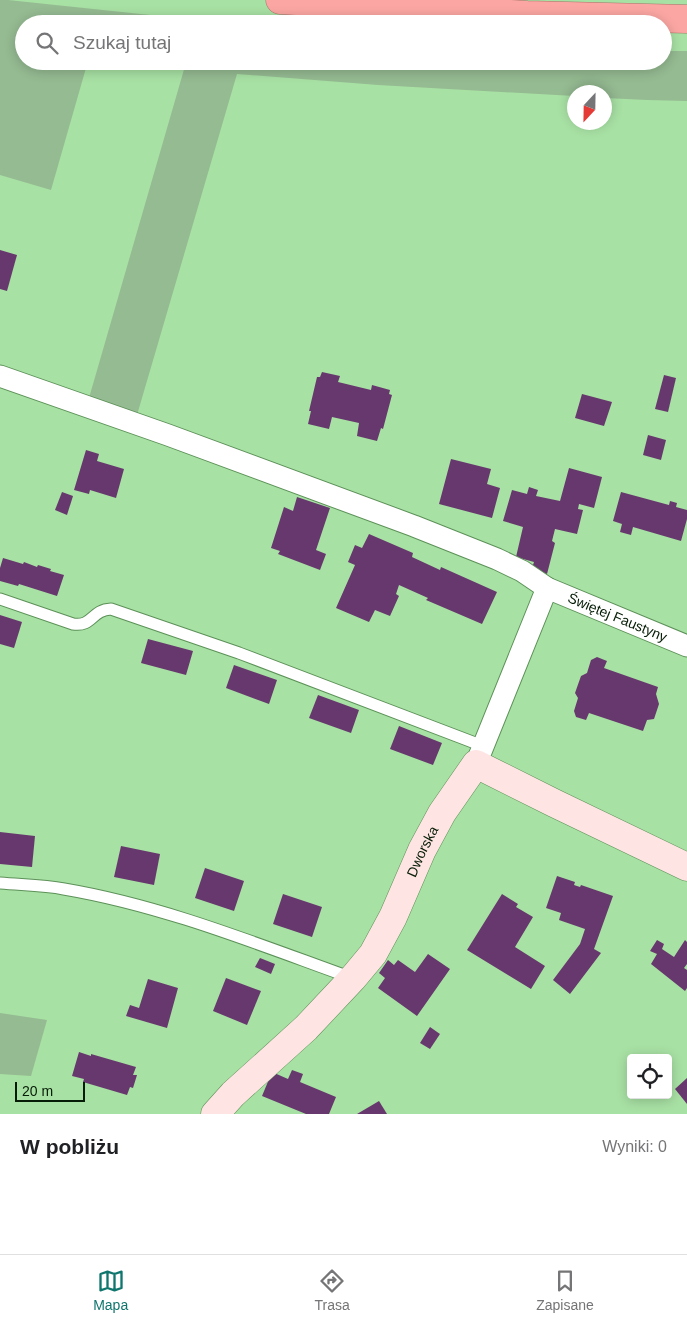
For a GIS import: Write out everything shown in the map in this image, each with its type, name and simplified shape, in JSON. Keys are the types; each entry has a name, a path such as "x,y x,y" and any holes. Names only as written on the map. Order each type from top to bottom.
{"highway":[{"path":"280,0 527,15"},
{"path":"672,19 687,19"}],"street":[{"name":"Świętej Faustyny","path":"0,376 168,435 414,526 522,571 547,588 687,646"},
{"path":"547,588 480,755 561,807 687,867"},
{"name":"Dworska","path":"215,1114 233,1094 306,1028 354,978 372,954 442,813 480,755"}],"lane":[{"path":"0,599 80,625 86,623 98,612 104,609 111,609 239,653 480,755"},
{"path":"0,883 63,889 124,902 213,927 354,978"}],"green space":[{"path":"0,0 150,15 15,15 15,70 85,70 51,190 0,175"},
{"path":"672,51 687,51 687,101 612,98 612,85 567,85 567,96 378,85 237,74 137,415 89,398 184,70 672,70"},
{"path":"0,1013 47,1020 31,1076 0,1074"}],"building":[{"path":"0,250 17,255 7,291 0,289"},
{"path":"322,372 340,376 338,382 371,390 372,385 390,390 389,394 392,395 383,429 381,428 377,441 357,436 359,423 332,417 329,429 308,424 317,377 320,377"},
{"path":"664,375 676,378 668,412 655,409"},
{"path":"582,394 612,402 604,426 575,418"},
{"path":"648,435 666,440 661,460 643,455"},
{"path":"86,450 99,454 97,461 124,469 116,498 90,490 89,494 74,490"},
{"path":"451,459 491,469 487,484 500,488 492,518 439,504"},
{"path":"569,468 602,477 594,508 579,504 578,509 583,510 577,534 555,529 552,541 555,543 547,574 532,568 534,562 516,557 523,527 503,521 512,490 527,494 529,487 538,490 536,496 560,501"},
{"path":"62,492 73,496 67,515 55,510"},
{"path":"621,492 669,505 670,501 677,503 676,507 687,510 687,519 681,541 633,527 631,535 620,532 622,524 613,521"},
{"path":"297,497 330,508 316,550 326,554 320,570 278,554 280,551 271,548 284,507 293,511"},
{"path":"369,534 413,553 412,557 440,570 441,567 497,592 482,624 426,600 428,598 399,585 396,594 399,596 390,616 375,610 369,622 336,608 355,565 348,562 355,545 362,548"},
{"path":"3,558 23,564 24,562 37,567 38,565 64,575 57,596 19,584 18,586 0,581 0,568"},
{"path":"0,615 22,622 14,648 0,644"},
{"path":"148,639 193,651 186,675 141,663"},
{"path":"597,657 607,661 604,668 658,687 656,694 659,704 654,719 647,720 643,731 589,713 586,720 576,717 574,711 578,698 575,693 581,676 587,673 591,660"},
{"path":"234,665 277,680 269,704 226,688"},
{"path":"318,695 359,710 351,733 309,718"},
{"path":"399,726 442,743 433,765 390,749"},
{"path":"0,832 35,836 32,867 0,864"},
{"path":"121,846 160,854 154,885 114,877"},
{"path":"205,868 244,881 234,911 195,898"},
{"path":"557,876 575,882 574,885 580,887 581,885 613,896 594,949 601,953 570,994 553,980 580,944 585,929 559,920 561,913 546,908"},
{"path":"283,894 322,907 312,937 273,924"},
{"path":"502,894 518,904 516,907 533,917 515,947 545,966 531,989 467,950"},
{"path":"657,940 664,944 662,949 674,957 685,940 687,942 687,964 684,968 687,970 687,988 685,991 651,964 657,954 650,951"},
{"path":"428,954 450,969 417,1016 378,988 385,978 379,973 388,960 394,965 398,960 415,972"},
{"path":"260,958 275,964 271,974 255,967"},
{"path":"226,978 261,991 247,1025 213,1011"},
{"path":"148,979 178,988 167,1028 126,1016 130,1005 139,1008"},
{"path":"430,1027 440,1034 430,1049 420,1043"},
{"path":"79,1052 136,1067 133,1075 137,1075 133,1088 130,1087 127,1095 83,1082 84,1079 72,1076"},
{"path":"292,1070 303,1074 300,1082 336,1097 329,1114 306,1114 262,1096 272,1072 288,1079"},
{"path":"687,1078 687,1104 675,1089"},
{"path":"379,1101 387,1114 357,1114"}]}
